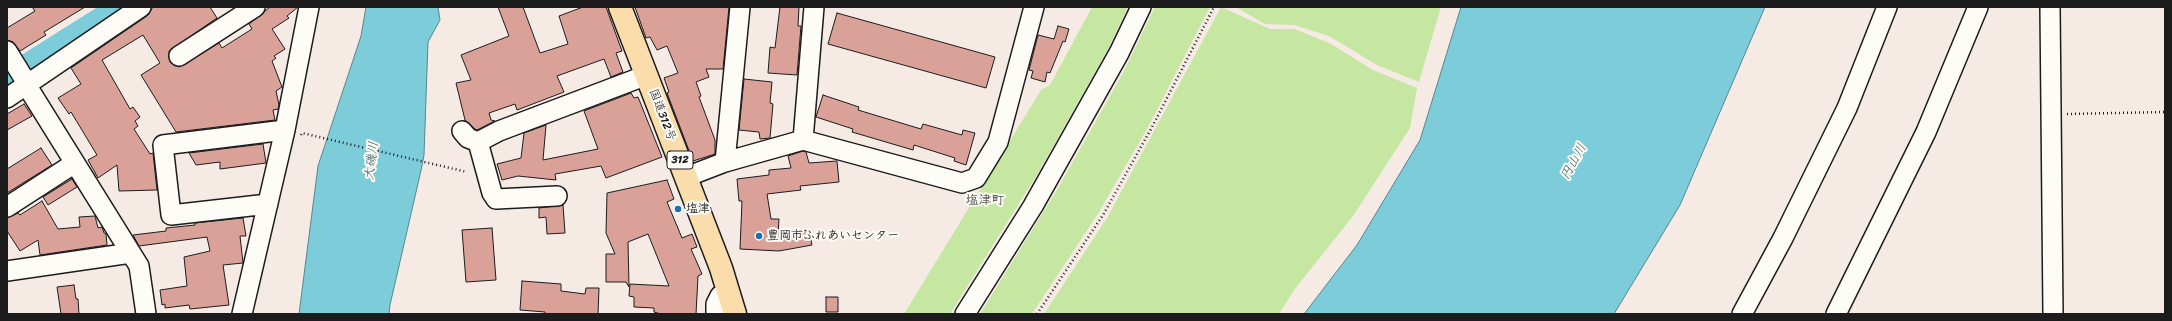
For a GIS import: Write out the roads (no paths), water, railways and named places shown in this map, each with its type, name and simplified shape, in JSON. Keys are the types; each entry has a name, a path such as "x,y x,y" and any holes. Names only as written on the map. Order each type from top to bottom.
{"highway":[{"name":"国道312号","path":"620,7 721,268 735,314"}],"street":[{"path":"7,98 20,72 141,7"},
{"path":"179,56 255,7"},
{"path":"242,314 268,204 293,134 309,7"},
{"path":"725,162 740,7"},
{"path":"803,140 814,7"},
{"path":"686,177 725,162 803,140 962,183 976,178 998,142 1034,7"},
{"path":"965,314 1033,206 1119,53 1142,7"},
{"path":"1742,314 1783,238 1847,108 1887,7"},
{"path":"1836,314 1926,132 1978,7"},
{"path":"2050,7 2053,314"},
{"path":"20,72 139,266 146,314"},
{"path":"462,131 468,138 478,142 499,131 647,75"},
{"path":"268,204 171,216 163,145 293,134"},
{"path":"478,142 492,193 496,199 557,196"},
{"path":"7,207 75,163"},
{"path":"7,270 131,253"},
{"path":"716,314 716,304 720,296 729,293"}],"water":[{"name":"大磯川","path":"366,7 438,7 440,20 428,42 424,155 422,166 389,314 299,314 318,166 361,36"},
{"name":"円山川","path":"1461,7 1765,7 1680,205 1614,314 1304,314 1357,245 1420,140"}],"waterway":[{"path":"7,80 123,7"}],"place":[{"name":"塩津","path":"678,209"},
{"name":"豊岡市ふれあいセンター","path":"759,236"}],"district":[{"name":"塩津町","path":"985,201"}]}
